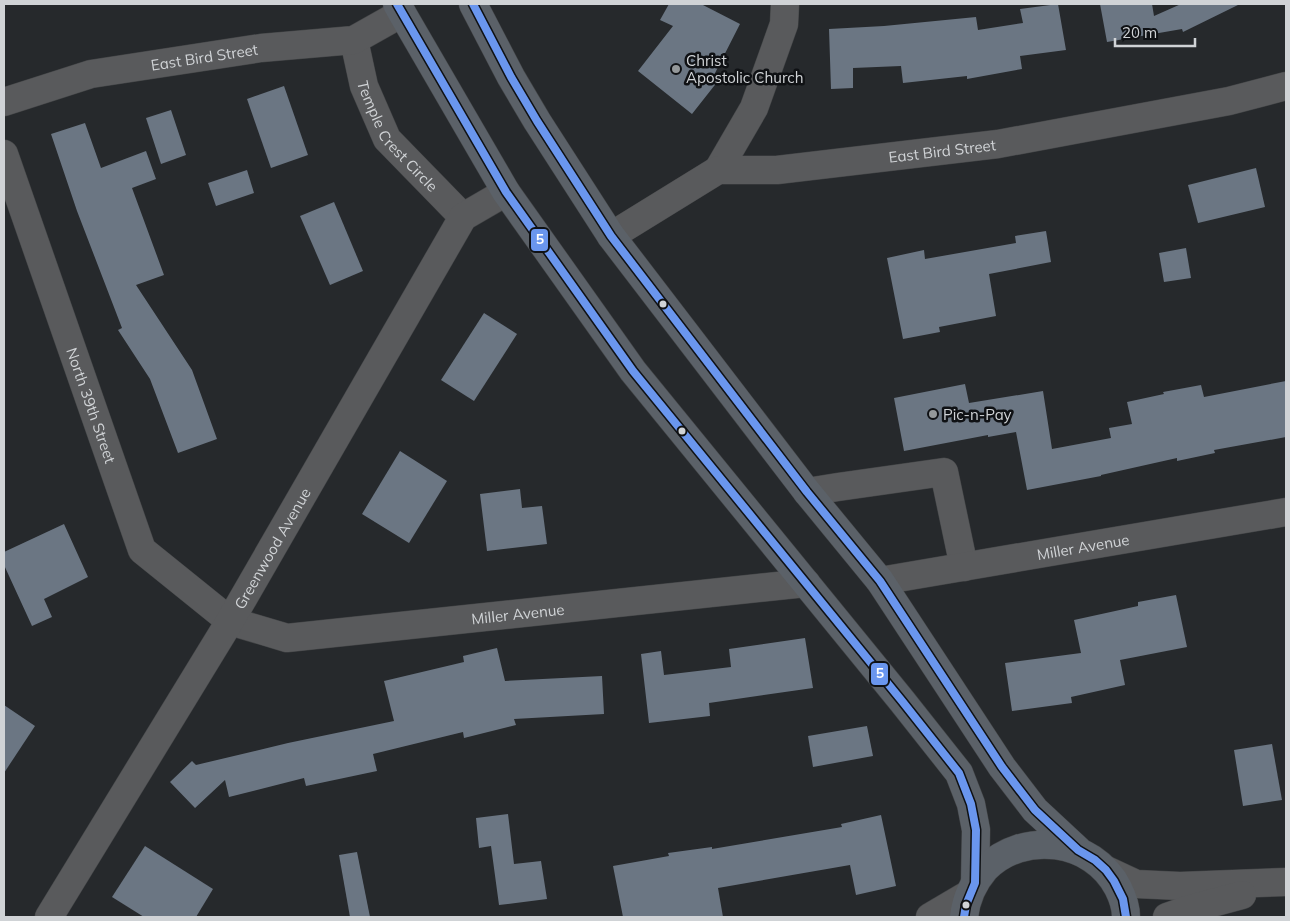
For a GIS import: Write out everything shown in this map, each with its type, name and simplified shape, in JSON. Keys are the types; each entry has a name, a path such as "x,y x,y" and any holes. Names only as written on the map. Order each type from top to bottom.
{"main road":[{"path":"473,4 537,122 611,236 807,492 880,581 1002,767 1035,810 1078,850 1095,860 1106,870 1123,899 1126,917"},
{"path":"400,9 506,192 633,371 959,773 971,804 976,830 969,898"},
{"path":"969,898 985,870 998,859 1022,847 1050,844 1078,850"}],"street":[{"path":"611,236 718,170 754,108 784,24 785,4"},
{"name":"East Bird Street","path":"4,102 91,74 261,48 354,40 400,9"},
{"name":"Temple Crest Circle","path":"354,40 364,86 387,139 463,217"},
{"name":"East Bird Street","path":"718,170 777,170 998,144 1229,101 1286,86"},
{"name":"North 39th Street","path":"4,154 142,550 230,621"},
{"name":"Greenwood Avenue","path":"49,917 230,621 463,217 506,192"},
{"path":"807,492 944,472 964,568"},
{"name":"Miller Avenue","path":"880,581 1286,512"},
{"name":"Miller Avenue","path":"230,621 287,638 806,583"},
{"path":"1106,870 1136,884 1175,886 1286,882"},
{"path":"1167,917 1286,882"},
{"path":"930,917 969,898"}],"building":[{"path":"669,4 701,4 740,24 713,77 718,81 692,114 638,71 673,26 660,20"},
{"path":"1058,4 1066,50 1020,56 1022,69 967,79 967,76 903,83 901,66 853,68 853,88 831,89 829,29 976,17 978,30 1023,23 1020,9"},
{"path":"1100,4 1152,4 1154,16 1181,4 1240,4 1183,32 1182,29 1107,42"},
{"path":"284,86 308,155 271,168 247,99"},
{"path":"171,110 186,155 161,164 146,118"},
{"path":"85,123 101,168 146,151 156,179 132,188 164,275 136,285 192,370 217,439 178,453 150,379 118,330 122,328 77,211 51,134"},
{"path":"1256,168 1265,207 1198,223 1188,185"},
{"path":"247,170 254,193 216,206 208,183"},
{"path":"334,202 363,271 330,285 300,216"},
{"path":"1046,231 1051,262 989,274 996,316 939,327 940,332 903,339 887,258 924,250 925,259 1016,243 1015,236"},
{"path":"1186,248 1191,278 1164,282 1159,253"},
{"path":"484,313 517,334 474,401 441,380"},
{"path":"1286,381 1286,437 1214,450 1215,453 1177,461 1177,458 1101,476 1027,490 1016,432 988,437 988,435 904,451 894,398 965,384 969,403 1043,391 1052,449 1111,438 1109,428 1132,424 1127,402 1164,394 1163,392 1201,385 1204,397"},
{"path":"400,451 447,481 409,543 362,514"},
{"path":"520,489 522,508 542,506 547,544 487,551 480,494"},
{"path":"64,524 88,577 44,599 52,617 32,626 4,565 4,552"},
{"path":"1176,595 1187,647 1120,660 1125,685 1071,697 1072,703 1012,711 1005,663 1081,653 1074,620 1138,606 1138,602"},
{"path":"805,638 813,688 709,703 710,716 649,723 641,654 661,651 664,675 731,667 729,649"},
{"path":"497,648 505,681 602,676 604,714 514,719 516,725 464,738 463,732 373,754 377,771 306,786 304,778 229,797 225,780 195,808 170,782 192,761 196,765 288,743 394,721 384,681 464,662 463,656"},
{"path":"4,705 35,726 4,773"},
{"path":"867,726 873,756 813,767 808,736"},
{"path":"1272,744 1282,800 1243,806 1234,750"},
{"path":"508,814 514,864 541,861 547,899 499,905 491,846 479,848 476,818"},
{"path":"881,815 896,886 856,895 850,865 718,888 723,917 623,917 613,866 669,856 668,853 712,847 712,849 842,827 841,824"},
{"path":"145,846 213,889 196,917 144,917 112,897"},
{"path":"357,852 370,917 350,917 339,855"}],"transit line":[{"name":"5","path":"397,4 506,192 633,371 959,773 971,804 976,830 975,883 966,905 964,917"},
{"name":"5","path":"473,4 511,77 537,121 611,236 807,492 880,581 1002,767 1035,810 1078,850 1095,860 1106,870 1123,899 1126,917"}],"place":[{"name":"Christ Apostolic Church","path":"676,69"},
{"name":"Pic-n-Pay","path":"933,414"}]}
